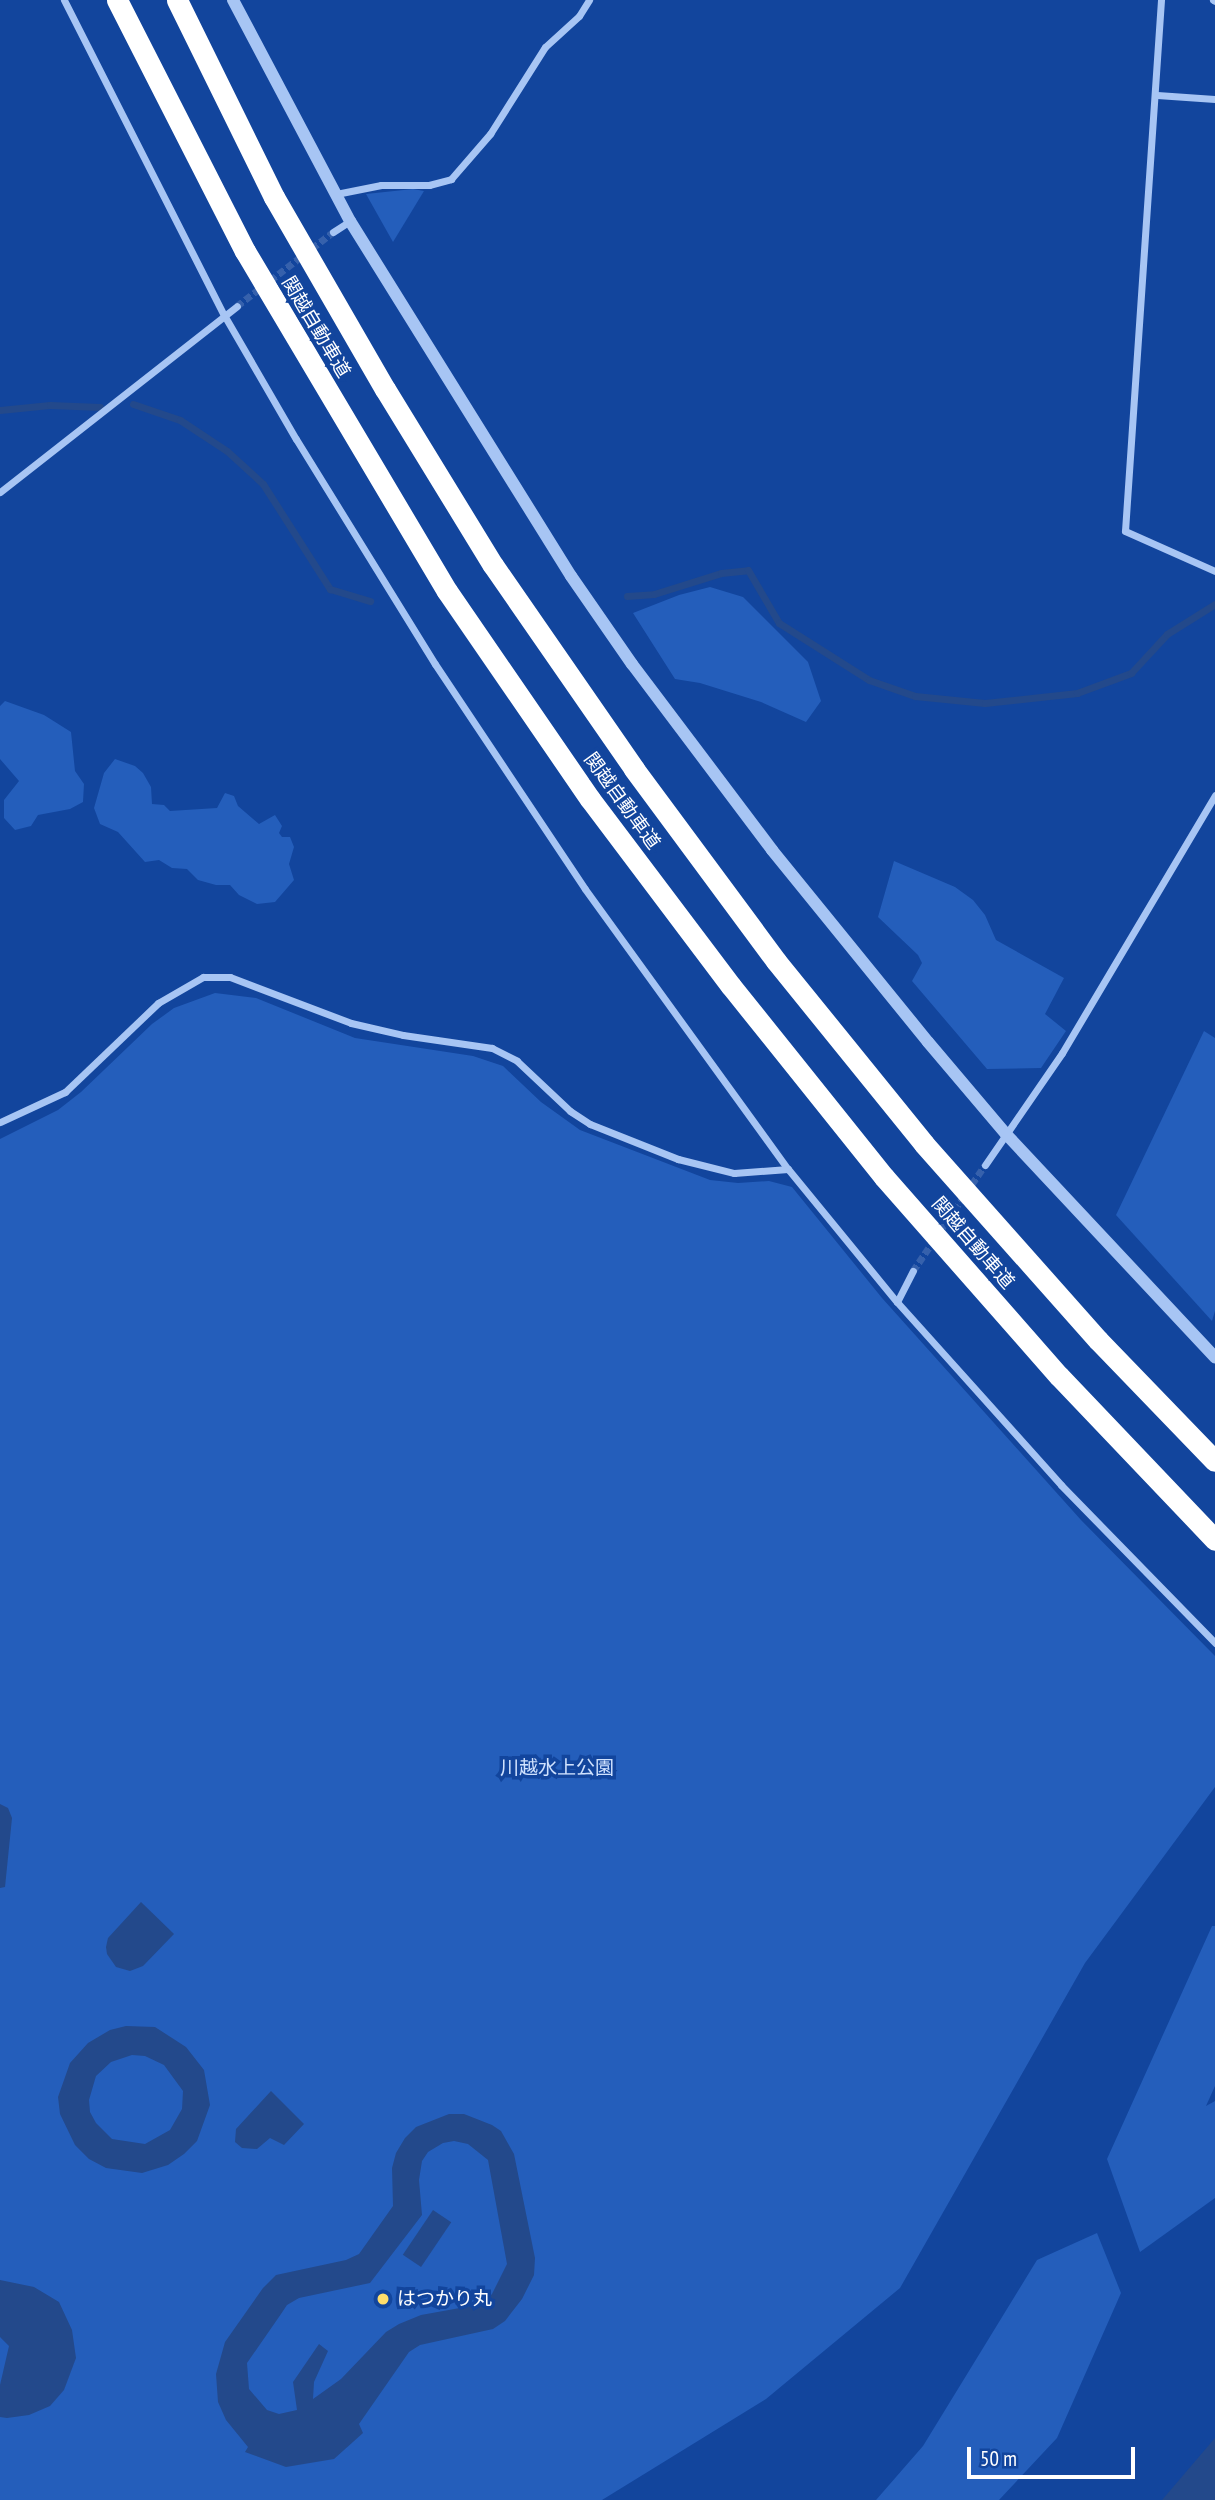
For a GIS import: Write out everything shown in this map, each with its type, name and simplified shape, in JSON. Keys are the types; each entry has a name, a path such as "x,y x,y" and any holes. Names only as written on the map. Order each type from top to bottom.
{"highway":[{"name":"関越自動車道","path":"117,0 245,251 326,388 447,591 590,799 731,986 884,1177 1059,1376 1215,1540"},
{"name":"関越自動車道","path":"177,0 274,197 385,389 494,565 634,769 776,961 924,1144 1098,1340 1215,1461"}],"street":[{"path":"64,0 224,315 296,439 435,664 585,889 788,1169 897,1302 1061,1485 1215,1643"},
{"path":"233,0 350,221 571,576 632,664 832,926 1006,1134 1215,1357"},
{"path":"336,194 382,185 429,185 451,179 491,134 545,47 579,16 589,0"},
{"path":"1161,0 1157,95 1125,530 1215,571"},
{"path":"1157,95 1215,99"},
{"path":"333,232 350,221"},
{"path":"0,492 237,306"},
{"path":"985,1165 1062,1053 1215,795"},
{"path":"0,1122 65,1092 158,1003 203,977 230,977 351,1023 403,1035 492,1048 517,1061 570,1111 590,1124 678,1159 734,1174 788,1169"},
{"path":"897,1302 913,1271"}],"green space":[{"path":"413,189 424,191 393,242 366,194"},
{"path":"710,587 743,597 808,662 821,701 806,722 761,702 700,683 675,679 633,613 679,595"},
{"path":"5,701 44,715 71,732 75,771 84,784 83,802 70,809 38,815 31,826 15,830 4,818 4,800 19,781 0,759 0,706"},
{"path":"115,759 135,766 143,773 151,787 152,804 164,805 170,811 217,808 225,793 234,796 238,806 259,824 275,815 282,826 279,833 282,837 290,837 294,847 289,864 294,880 275,902 257,904 239,895 230,885 216,885 198,880 187,869 172,868 159,860 145,862 118,832 100,824 94,808 104,773"},
{"path":"894,861 955,887 973,900 985,915 996,940 1064,978 1045,1014 1066,1031 1041,1068 987,1069 912,981 922,963 918,955 878,917"},
{"name":"川越水上公園","path":"215,993 256,998 355,1038 473,1056 503,1066 541,1102 580,1130 710,1180 738,1183 769,1181 792,1187 882,1298 1081,1520 1215,1656 1215,1787 1085,1963 900,2288 766,2399 602,2500 0,2500 0,1139 58,1110 81,1092 152,1024 174,1008"},
{"path":"1204,1031 1215,1038 1215,1311 1212,1321 1116,1215"},
{"path":"1212,1926 1215,1926 1215,2086 1206,2106 1215,2101 1215,2198 1140,2252 1107,2159"},
{"path":"1097,2233 1121,2293 1057,2438 999,2500 876,2500 923,2446 1037,2260"}],"shaded area":[{"path":"0,1804 8,1808 12,1818 5,1887 0,1888"},
{"path":"141,1902 174,1934 143,1966 130,1971 116,1967 107,1954 106,1947 108,1938"},
{"path":"126,2026 155,2027 186,2047 204,2070 210,2105 197,2141 168,2165 142,2173 106,2168 89,2159 75,2145 60,2114 58,2097 70,2063 88,2043 110,2030","holes":["132,2055 145,2056 164,2065 183,2091 182,2109 170,2130 145,2144 112,2139 96,2123 90,2112 89,2100 96,2076 111,2062"]},
{"path":"271,2091 304,2124 284,2145 270,2138 257,2149 242,2148 235,2142 236,2129"},
{"path":"449,2114 464,2114 501,2131 514,2154 535,2258 534,2275 522,2299 505,2321 493,2329 420,2345 409,2352 359,2424 363,2433 334,2459 286,2467 245,2452 248,2447 226,2420 218,2402 216,2374 225,2342 263,2288 276,2275 346,2260 359,2254 393,2206 392,2168 396,2153 416,2127","holes":["454,2141 468,2144 488,2160 507,2264 492,2294 482,2304 421,2315 399,2324 386,2332 341,2379 313,2399 314,2382 328,2351 319,2344 293,2382 297,2410 279,2414 267,2410 249,2389 247,2363 287,2305 299,2298 370,2283 422,2215 419,2180 422,2161 428,2152 443,2143"]},
{"path":"433,2210 451,2222 421,2267 403,2255"},
{"path":"0,2280 34,2287 59,2302 72,2330 76,2358 64,2390 50,2406 29,2415 7,2418 0,2417 0,2385 9,2346 0,2337"},
{"path":"1215,2438 1215,2500 1162,2500"}],"waterway":[{"path":"133,404 180,420 227,451 263,484 330,589 370,601"},
{"path":"0,410 50,405 100,407"},
{"path":"627,596 654,594 721,573 748,570 779,623 869,680 915,696 985,703 1077,693 1131,673 1167,634 1215,604"}],"tunnel":[{"path":"237,306 333,232"},
{"path":"913,1271 985,1165"}],"place":[{"name":"はつかり丸","path":"383,2299"}]}
